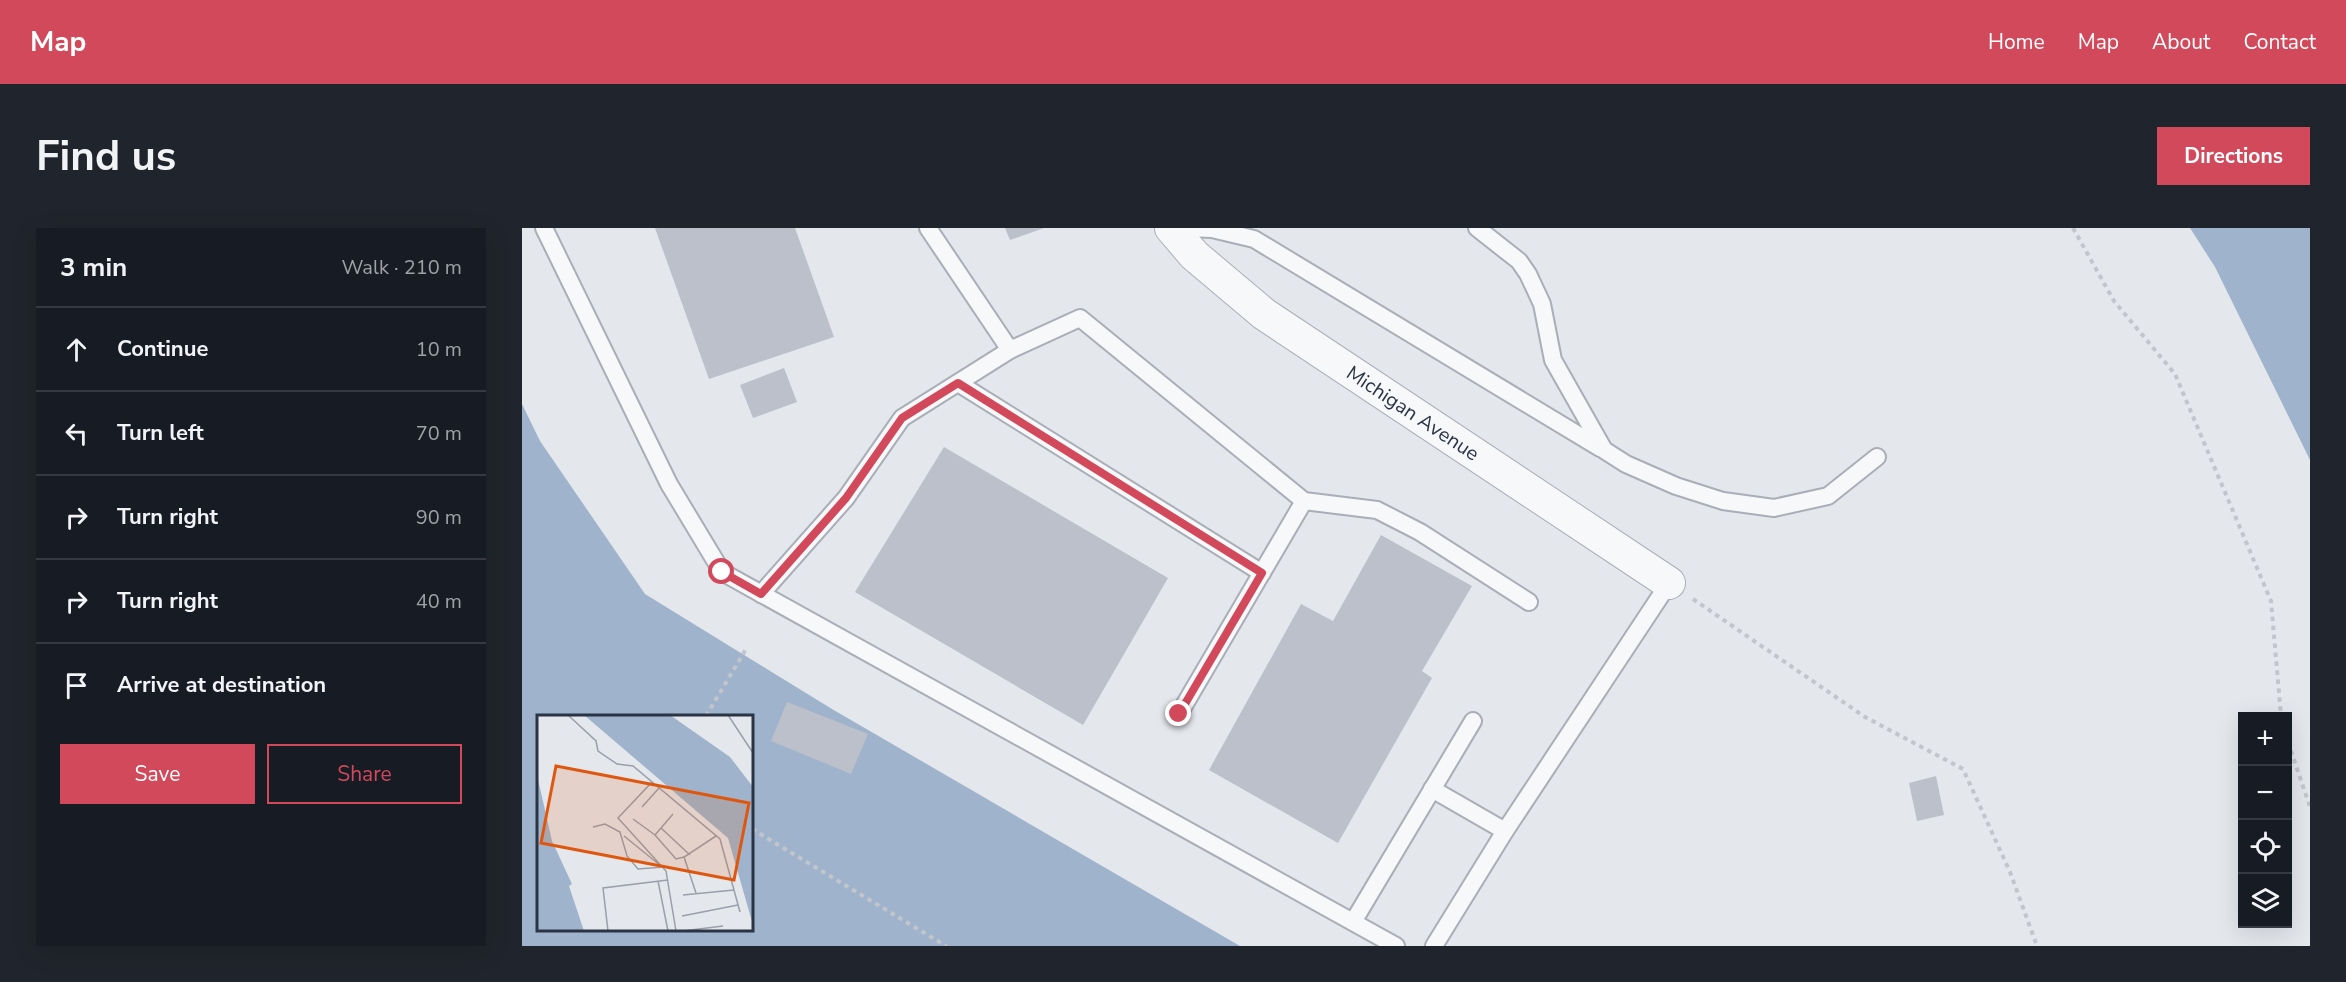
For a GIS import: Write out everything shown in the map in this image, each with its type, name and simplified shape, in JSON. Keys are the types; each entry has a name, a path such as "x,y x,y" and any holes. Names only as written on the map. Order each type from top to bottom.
{"street":[{"name":"Michigan Avenue","path":"1171,228 1194,255 1264,314 1670,583"}],"lane":[{"path":"544,228 669,484 722,572 1396,946"},
{"path":"928,228 1010,350"},
{"path":"1185,228 1212,229 1254,239 1626,464 1677,486 1723,501 1774,508 1828,496 1877,457"},
{"path":"1477,228 1519,261 1528,274 1542,304 1553,360 1604,450"},
{"path":"761,594 846,498 902,418 1010,350 1080,318 1305,501 1377,510 1420,532 1528,602"},
{"path":"958,383 1262,573"},
{"path":"1179,714 1305,501"},
{"path":"1434,946 1505,831 1670,583"},
{"path":"1353,922 1473,721"},
{"path":"1432,789 1505,831"}],"path":[{"path":"2073,228 2114,301 2175,374 2271,602 2281,712"},
{"path":"1670,583 1865,717 1963,769 2010,872 2037,946"},
{"path":"707,715 746,649"},
{"path":"2292,754 2310,807"},
{"path":"753,830 946,946"}],"water":[{"path":"2190,228 2310,228 2310,460 2215,267"},
{"path":"522,404 540,441 645,594 832,709 1240,946 522,946"}],"building":[{"path":"655,228 795,228 834,337 709,379"},
{"path":"1005,228 1044,228 1010,240"},
{"path":"784,368 797,402 753,418 740,385"},
{"path":"944,447 1168,578 1083,725 855,592"},
{"path":"1381,535 1472,586 1422,671 1432,678 1338,843 1209,770 1301,604 1333,621"},
{"path":"787,702 868,734 851,774 771,741"},
{"path":"1936,776 1944,815 1917,821 1909,783"}],"route":[{"path":"722,572 761,594 846,498 902,418 958,383 1262,573 1179,714"}]}
